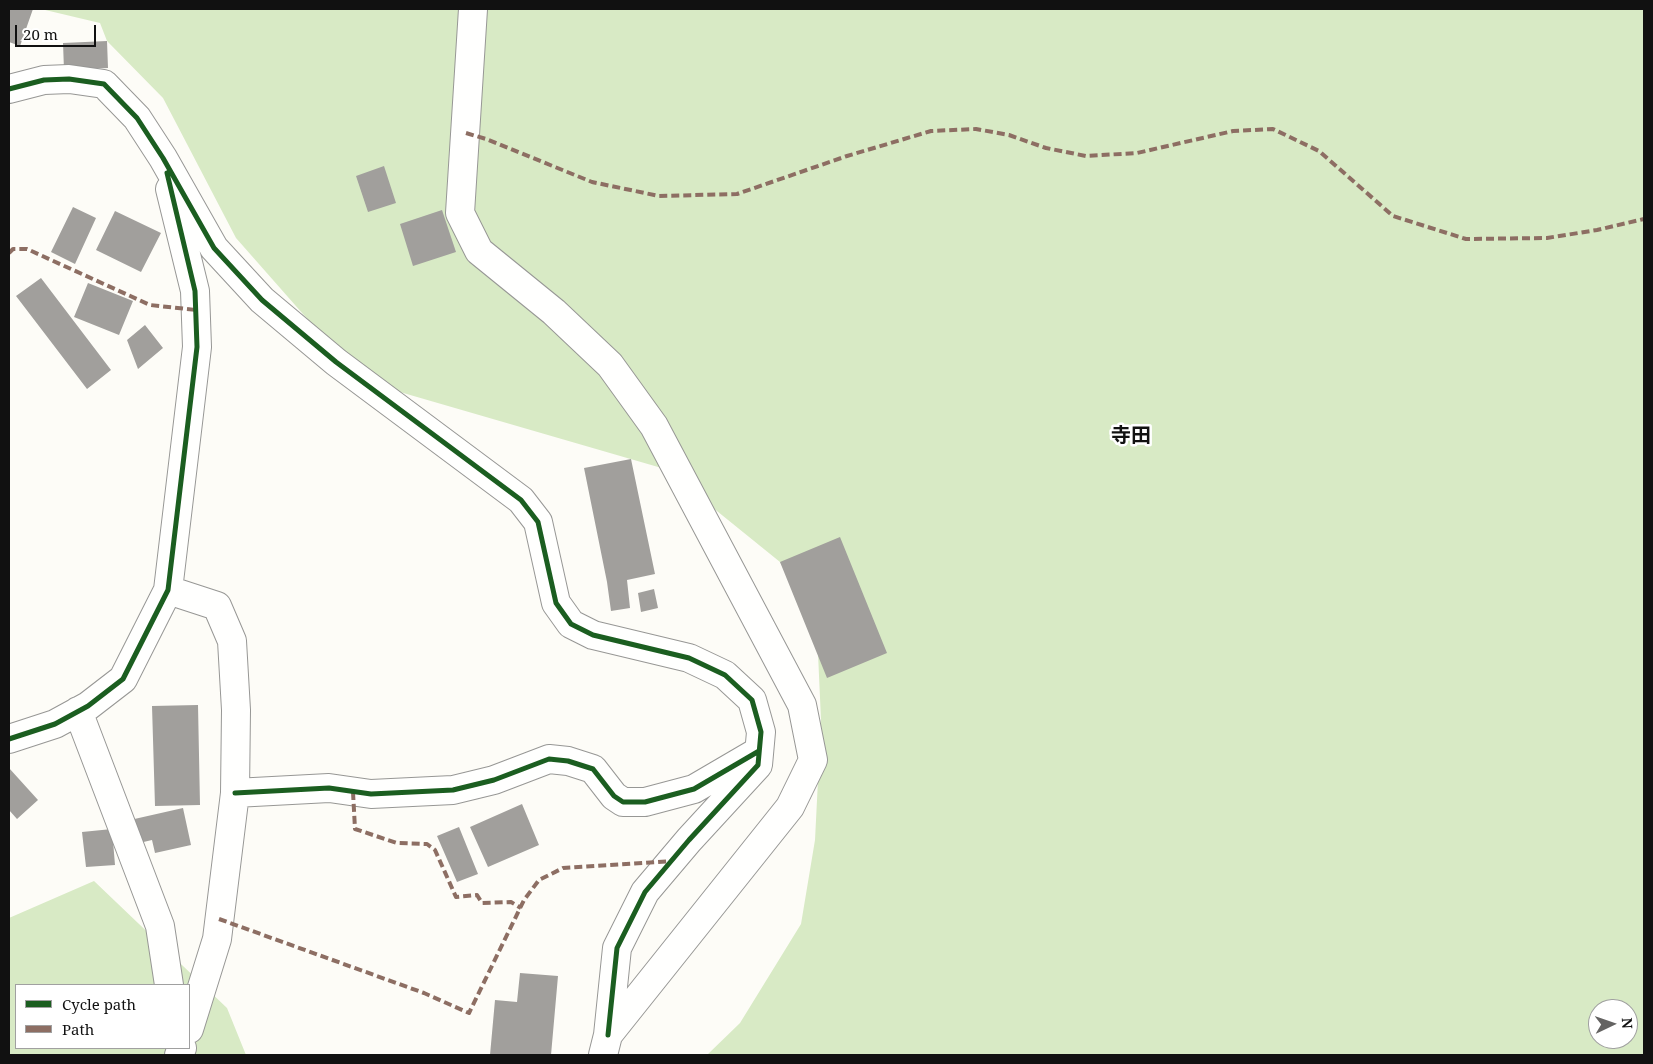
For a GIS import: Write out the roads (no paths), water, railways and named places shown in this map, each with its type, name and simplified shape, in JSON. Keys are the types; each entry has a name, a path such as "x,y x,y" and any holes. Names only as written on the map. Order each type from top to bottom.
{"street":[{"path":"473,9 460,213 479,251 554,312 610,365 654,426 802,705 813,760 790,807 606,1045"},
{"path":"9,89 44,80 69,79 104,84 136,118 163,158 214,248 262,300 336,362 521,500 538,522 556,603 571,624 593,635 689,658 725,674 752,700 761,732 758,765 689,840 645,892 617,948 606,1045"},
{"path":"9,739 55,724 88,706 123,679 168,590 197,347 196,291 163,158"},
{"path":"168,590 217,606 232,641 236,710 235,793 217,939 190,1026"},
{"path":"78,711 160,926 169,984"},
{"path":"235,793 329,788 371,794 453,790 494,780 549,759 568,761 594,770 614,796 622,802 646,802 694,789 759,751"}],"district":[{"name":"寺田","path":"1131,436"}]}
